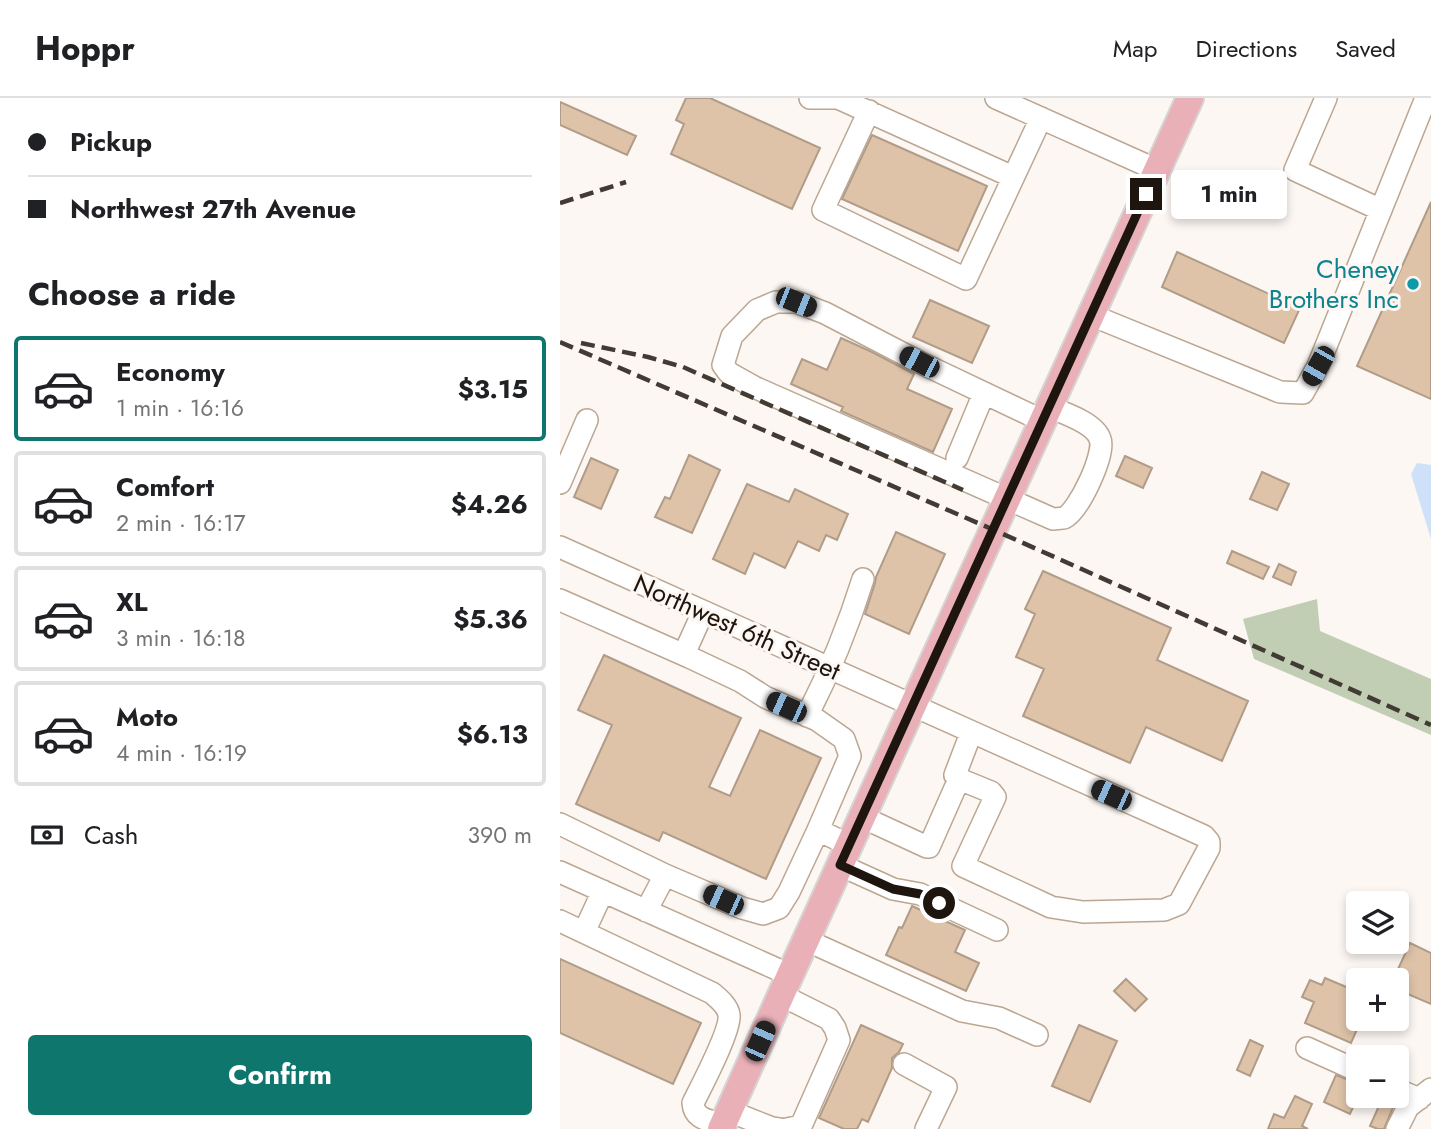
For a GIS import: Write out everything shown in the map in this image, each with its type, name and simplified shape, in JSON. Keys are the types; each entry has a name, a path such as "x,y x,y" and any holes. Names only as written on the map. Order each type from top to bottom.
{"main road":[{"path":"725,1122 1190,98"}],"street":[{"path":"810,98 832,98"},
{"path":"838,98 1013,177"},
{"path":"996,98 1157,170"},
{"path":"1326,98 1295,170 1381,210"},
{"path":"1091,315 1280,392 1303,393 1318,366 1426,98"},
{"path":"869,111 823,210 966,279 1041,118"},
{"path":"776,302 796,302 825,313 984,393 1046,414 1091,426 1100,437 1101,449 1086,491 1074,510 1064,518 1053,519 754,387 729,373 723,365 732,336 757,310 776,302"},
{"path":"957,458 984,393"},
{"path":"560,480 587,420"},
{"name":"Northwest 6th Street","path":"560,547 1205,836 1209,848 1179,904 1164,910 1083,912 1051,907 963,866 995,797 991,792 959,779"},
{"path":"807,716 831,669 863,579"},
{"path":"560,600 684,654 740,681 765,697 817,720 844,739 850,756 789,892 779,908 763,914 742,908 665,875 560,824"},
{"path":"684,654 703,612"},
{"path":"862,817 929,847 959,779 955,775 956,771 971,733"},
{"path":"818,830 845,855 893,889 920,894 997,930"},
{"path":"560,872 646,911 785,985 829,1019 839,1040 801,1126 790,1129 772,1128 697,1116 693,1111 693,1103 725,1034 730,1017 726,1007 712,993 560,921"},
{"path":"646,911 665,875"},
{"path":"584,932 603,891"},
{"path":"806,940 962,1011 999,1018 1037,1035"},
{"path":"1307,1048 1346,1066"},
{"path":"904,1064 946,1087 926,1129"},
{"path":"1397,1129 1408,1107 1425,1094"}],"green space":[{"path":"1317,599 1320,631 1431,679 1431,735 1254,659 1243,619"}],"water":[{"path":"1417,463 1431,465 1431,539 1411,474"}],"building":[{"path":"686,98 710,98 820,148 792,209 671,154 684,124 676,120"},
{"path":"560,102 636,136 627,155 560,125"},
{"path":"872,135 987,186 958,251 842,199"},
{"name":"Cheney Brothers Inc","path":"1431,202 1431,399 1357,366"},
{"path":"1177,252 1300,308 1284,343 1162,287"},
{"path":"930,300 989,326 972,363 913,337"},
{"path":"841,338 914,374 907,389 952,409 933,452 841,411 843,407 791,384 802,359 827,370"},
{"path":"689,455 720,470 692,533 655,517 665,497 670,499"},
{"path":"1125,456 1152,468 1143,488 1116,476"},
{"path":"591,458 618,470 601,509 574,497"},
{"path":"1262,472 1289,484 1277,510 1250,499"},
{"path":"747,484 789,502 795,489 848,514 837,540 826,535 819,551 798,541 785,568 754,553 745,574 713,559"},
{"path":"896,532 945,554 909,634 865,614 876,577"},
{"path":"1232,551 1269,567 1263,579 1227,563"},
{"path":"1279,564 1296,572 1291,585 1273,577"},
{"path":"1043,571 1171,628 1157,660 1248,701 1222,761 1146,727 1130,763 1023,716 1044,669 1016,657 1035,614 1025,609"},
{"path":"604,655 741,718 709,787 730,796 760,730 821,758 766,879 663,832 659,841 576,804 612,725 578,710"},
{"path":"912,906 965,930 955,952 979,963 966,991 886,955"},
{"path":"1410,943 1431,953 1431,1004 1409,995 1409,968 1399,968 1405,954 1409,954"},
{"path":"560,959 701,1023 673,1084 560,1033"},
{"path":"1325,978 1346,987 1346,1031 1356,1031 1351,1043 1305,1023 1314,1002 1302,997 1310,980 1322,985"},
{"path":"1126,979 1147,999 1135,1011 1114,991"},
{"path":"861,1025 903,1044 892,1058 892,1068 868,1122 862,1119 857,1129 844,1129 819,1118"},
{"path":"1079,1025 1117,1041 1090,1102 1052,1086"},
{"path":"1250,1040 1263,1046 1250,1076 1237,1070"},
{"path":"1336,1075 1346,1079 1346,1108 1353,1108 1350,1114 1324,1102"},
{"path":"1295,1096 1312,1104 1302,1126 1308,1129 1268,1129 1274,1114 1284,1118"},
{"path":"1378,1108 1393,1108 1384,1129 1370,1126"}],"railway":[{"path":"560,203 626,182"},
{"path":"560,342 994,530 1431,725"},
{"path":"581,343 683,367 963,490"}],"place":[{"name":"Cheney Brothers Inc","path":"1413,284"}],"route":[{"path":"939,903 920,894 893,889 840,865 1146,194"}]}
